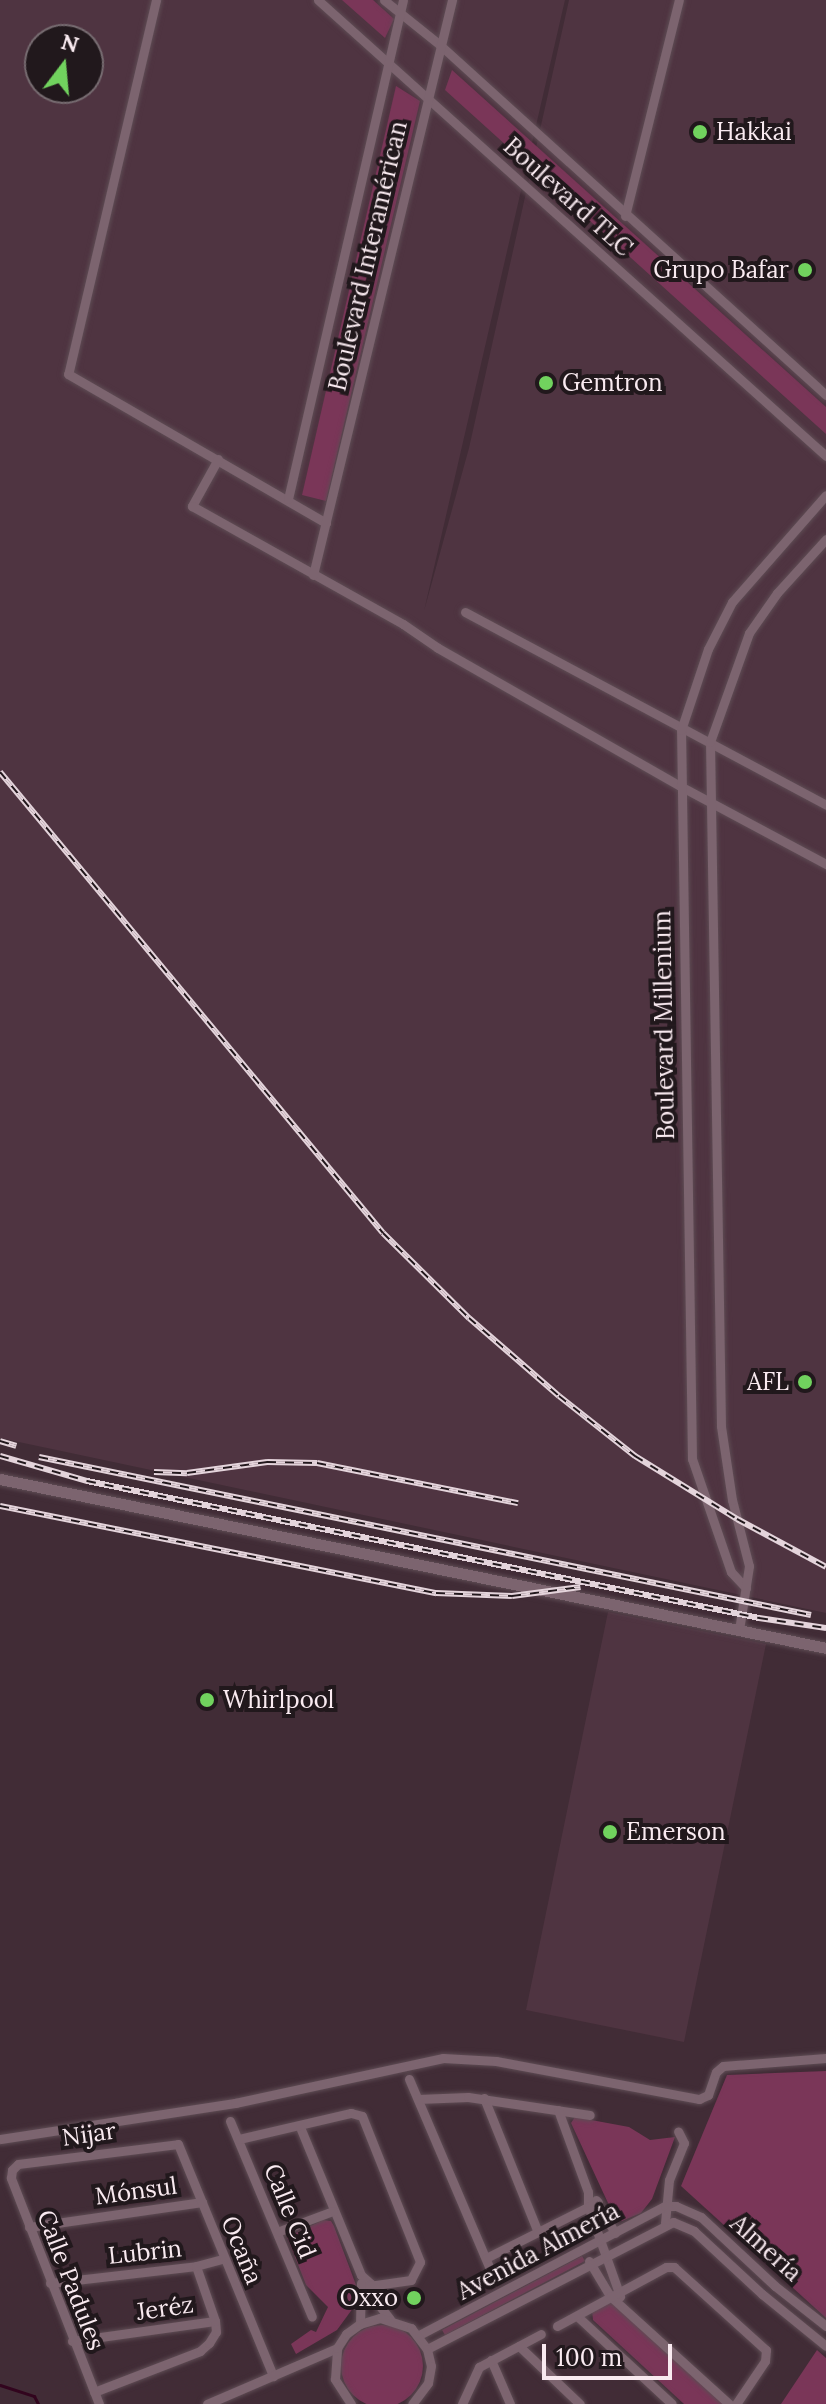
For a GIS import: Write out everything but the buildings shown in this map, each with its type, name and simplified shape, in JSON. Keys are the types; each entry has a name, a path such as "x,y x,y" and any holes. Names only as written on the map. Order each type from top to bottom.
{"street":[{"path":"156,0 68,374 326,523"},
{"name":"Boulevard TLC","path":"318,0 826,456"},
{"name":"Boulevard TLC","path":"384,0 440,45 625,216 826,395"},
{"name":"Boulevard Interamérican","path":"288,499 403,0"},
{"name":"Boulevard Interamérican","path":"313,575 452,0"},
{"path":"625,216 679,0"},
{"path":"218,459 192,506 680,786 826,864"},
{"name":"Boulevard Millenium","path":"746,1588 731,1572 692,1459 681,730 708,649 732,602 826,495"},
{"name":"Boulevard Millenium","path":"739,1630 748,1561 732,1500 721,1426 710,742 749,633 777,593 826,539"},
{"path":"465,612 826,805"},
{"path":"0,1479 826,1648"},
{"path":"0,2139 235,2103 443,2058 496,2061 699,2099 708,2095 716,2072 723,2066 826,2058"},
{"path":"409,2079 494,2278"},
{"path":"418,2099 484,2098 590,2115"},
{"path":"484,2098 537,2230"},
{"path":"558,2110 593,2204 614,2294"},
{"path":"239,2139 360,2114 420,2262 411,2280 366,2285"},
{"name":"Calle Cid","path":"230,2121 312,2317"},
{"path":"300,2127 366,2285 390,2319 419,2335 427,2349 431,2366 428,2383 412,2404"},
{"path":"665,2223 670,2206 669,2180 684,2143 678,2131"},
{"name":"Nijar","path":"12,2170 18,2164 173,2143"},
{"name":"Ocaña","path":"173,2143 182,2150 223,2259 273,2376"},
{"name":"Calle Padules","path":"12,2170 11,2178 29,2227 99,2404"},
{"name":"Mónsul","path":"29,2227 202,2202"},
{"path":"486,2258 593,2204"},
{"path":"593,2204 615,2233"},
{"name":"Avenida Almería","path":"419,2335 670,2206"},
{"name":"Almería","path":"670,2206 701,2217 775,2286 826,2326"},
{"path":"277,2232 333,2211"},
{"name":"Avenida Almería","path":"427,2349 665,2223"},
{"name":"Almería","path":"665,2223 681,2224 826,2346"},
{"path":"583,2251 622,2303 729,2404"},
{"name":"Lubrin","path":"50,2283 196,2266 223,2259"},
{"path":"94,2392 200,2351 216,2332 196,2266"},
{"path":"557,2326 666,2267 674,2267 764,2346 767,2354 736,2404"},
{"path":"360,2324 366,2285"},
{"path":"577,2316 672,2404"},
{"path":"346,2402 335,2379 337,2348 346,2334 360,2324 390,2319"},
{"name":"Jeréz","path":"72,2341 215,2321"},
{"path":"462,2404 476,2370 541,2334"},
{"path":"519,2346 580,2404"},
{"path":"207,2404 337,2348"},
{"path":"491,2360 510,2404"}],"shaded area":[{"path":"0,0 565,0 424,611 469,448 569,0 826,0 826,1613 0,1438"},
{"path":"342,0 373,0 394,19 385,38"},
{"path":"452,70 826,407 826,434 445,90"},
{"path":"396,86 420,101 326,501 302,495"},
{"path":"608,1612 766,1644 684,2042 526,2010"},
{"path":"826,2071 826,2318 681,2186 727,2075"},
{"path":"575,2117 629,2127 650,2140 675,2137 652,2199 641,2213 622,2221 614,2216 571,2123"},
{"path":"323,2220 331,2221 334,2226 356,2285 356,2304 337,2330 296,2354 291,2344 311,2330 316,2332 328,2307 306,2285 287,2237"},
{"path":"582,2256 585,2261 445,2335 442,2330"},
{"path":"612,2302 723,2404 684,2404 593,2320 592,2311"},
{"path":"382,2325 398,2328 411,2337 420,2350 423,2366 420,2382 411,2395 398,2404 382,2407 366,2404 353,2395 344,2382 341,2366 344,2350 353,2337 366,2328"},
{"path":"817,2350 826,2358 826,2404 781,2404"}],"waterway":[{"path":"0,2385 34,2396 38,2404"}],"railway":[{"path":"0,772 383,1233 469,1318 559,1396 635,1456 737,1519 826,1567"},
{"path":"0,1441 16,1446"},
{"path":"0,1456 87,1481 759,1618 826,1628"},
{"path":"39,1457 811,1615"},
{"path":"154,1472 187,1473 267,1462 317,1463 518,1503"},
{"path":"0,1506 436,1593 512,1596 580,1587"}],"place":[{"name":"Hakkai","path":"700,132"},
{"name":"Grupo Bafar","path":"805,270"},
{"name":"Gemtron","path":"546,383"},
{"name":"AFL","path":"805,1382"},
{"name":"Whirlpool","path":"207,1700"},
{"name":"Emerson","path":"610,1832"},
{"name":"Oxxo","path":"414,2298"}]}
